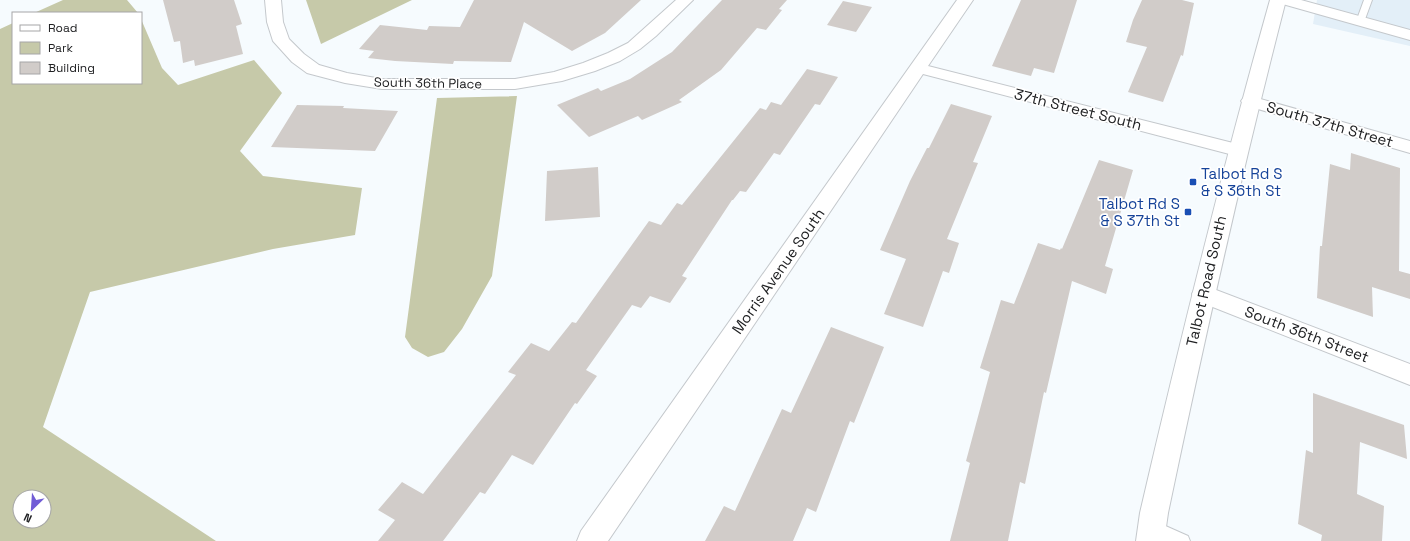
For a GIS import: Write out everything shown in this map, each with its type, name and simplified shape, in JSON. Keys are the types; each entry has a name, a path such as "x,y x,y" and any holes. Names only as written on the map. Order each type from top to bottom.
{"street":[{"name":"South 36th Place","path":"273,0 275,22 281,41 298,58 313,69 344,78 382,84 515,84 556,77 589,67 614,57 634,46 686,0"},
{"name":"Morris Avenue South","path":"591,541 965,0"},
{"name":"Talbot Road South","path":"1151,534 1203,294 1237,150 1278,0"},
{"path":"1284,0 1410,36"},
{"name":"37th Street South","path":"918,68 1237,150"},
{"name":"South 37th Street","path":"1250,100 1410,147"},
{"name":"South 36th Street","path":"1203,294 1410,375"}],"lane":[{"path":"1360,22 1368,0"},
{"path":"1151,534 1182,541"}],"shaded area":[{"path":"1317,0 1410,0 1410,46 1313,24"}],"green space":[{"path":"63,0 127,0 137,12 36,12"},
{"path":"306,0 412,0 321,44"},
{"path":"142,21 162,68 178,85 254,60 282,93 240,151 263,176 362,188 355,235 273,249 90,292 43,427 216,541 0,541 0,29 12,23 12,84 142,84"},
{"path":"517,96 492,276 462,329 444,352 428,357 412,348 405,337 437,98"}],"building":[{"path":"163,0 234,0 242,24 236,26 243,54 195,66 194,60 183,63 180,41 174,42"},
{"path":"474,0 641,0 605,33 572,51 524,22 511,62 454,61 453,64 395,61 368,58 374,51 359,49 380,25 427,30 429,26 460,27"},
{"path":"722,0 787,0 779,9 782,10 766,30 757,28 721,70 679,100 682,102 642,120 638,116 589,137 557,105 598,88 601,91 630,79 672,52"},
{"path":"1021,0 1077,0 1054,73 1034,68 1031,76 992,66"},
{"path":"1142,0 1182,0 1194,3 1183,56 1181,55 1163,102 1128,92 1147,47 1126,42 1133,20"},
{"path":"843,1 872,7 856,32 827,25"},
{"path":"807,69 838,77 820,105 815,104 780,155 774,153 746,192 740,191 732,200 682,276 687,278 670,303 650,296 641,308 632,305 586,370 597,376 577,404 575,403 533,465 512,455 485,494 480,492 443,541 378,541 395,520 378,510 402,482 423,494 516,375 508,372 531,343 549,351 572,322 576,323 649,221 661,225 677,203 682,205 760,108 766,110 771,102 781,105"},
{"path":"951,104 992,116 973,162 978,163 947,239 959,243 949,273 943,271 923,327 884,314 906,259 880,250 910,181 927,148 929,148"},
{"path":"297,105 344,106 343,108 398,111 375,151 271,147"},
{"path":"1351,153 1400,168 1399,271 1410,274 1410,299 1372,287 1373,317 1317,298 1320,246 1322,246 1330,164 1350,170"},
{"path":"1099,160 1133,170 1105,266 1113,269 1106,294 1072,281 1046,393 1044,392 1025,484 1020,482 1008,541 950,541 970,463 966,461 990,372 980,368 1001,300 1014,304 1038,243 1060,250 1061,248 1062,249"},
{"path":"598,167 600,217 545,221 547,171"},
{"path":"831,327 884,347 854,423 850,421 816,512 807,508 793,541 705,541 724,506 735,511 782,409 791,413"},
{"path":"1313,393 1404,425 1407,459 1360,442 1357,494 1384,506 1382,541 1321,541 1322,535 1298,524 1306,450 1313,453"}],"place":[{"name":"Talbot Rd S & S 36th St","path":"1193,182"},
{"name":"Talbot Rd S & S 37th St","path":"1188,212"}]}
